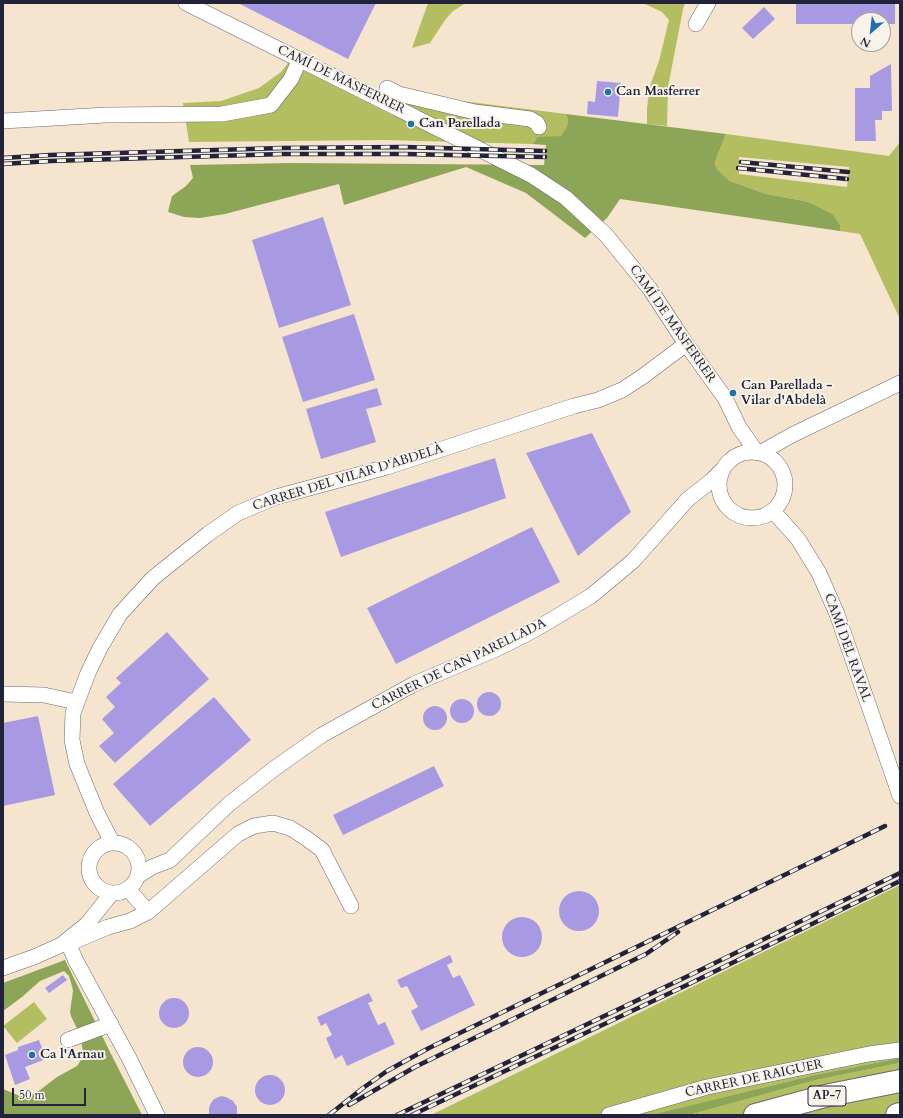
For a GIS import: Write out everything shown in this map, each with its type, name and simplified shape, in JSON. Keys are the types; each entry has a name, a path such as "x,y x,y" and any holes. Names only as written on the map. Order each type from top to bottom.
{"highway":[{"name":"AP-7","path":"755,1115 825,1096 900,1081"}],"street":[{"name":"CAMÍ DE MASFERRER","path":"186,3 531,175 566,198 611,241 650,289 686,344 725,398 739,427 758,453"},
{"path":"696,24 708,3"},
{"path":"3,121 106,115 222,114 271,105 291,79 300,60"},
{"path":"387,88 399,94 475,112 530,119 537,123 540,128"},
{"name":"CARRER DEL VILAR D'ABDELÀ","path":"112,842 97,812 77,764 72,740 72,719 76,702 100,648 120,614 153,578 208,534 238,513 276,498 387,467 574,406 598,400 622,390 686,344"},
{"path":"758,453 900,383"},
{"name":"CAMÍ DE MASFERRER","path":"734,418 739,439 739,454"},
{"path":"778,464 786,444 792,435"},
{"path":"749,452 758,453 770,457 778,464 783,473 785,483 784,494 780,503 773,511 763,517 752,519 740,517 731,511 723,502 719,492 719,480 722,470 729,460 739,454 749,452"},
{"name":"CARRER DE CAN PARELLADA","path":"138,876 152,867 170,860 229,804 275,768 322,735 414,684 501,647 536,629 591,596 633,561 673,514 722,470"},
{"name":"CARRER DE CAN PARELLADA","path":"673,514 688,502 700,497 714,497 723,502"},
{"name":"CAMÍ DEL RAVAL","path":"773,511 798,539 819,573 834,608 900,796"},
{"path":"3,694 44,695 76,702"},
{"name":"CARRER DEL VILAR D'ABDELÀ","path":"97,812 101,838 97,849"},
{"path":"3,968 34,957 68,940 130,921 148,912 238,834 254,826 273,823 290,828 322,850 351,906"},
{"path":"68,940 90,912 94,900 91,880 88,872 88,863 91,855 104,844 112,842 128,846 138,859 140,868 138,876 128,889 120,893 104,891 96,887 91,880"},
{"name":"CARRER DE CAN PARELLADA","path":"128,846 153,858 164,857 180,851"},
{"path":"128,889 148,912"},
{"path":"68,940 87,924 112,893"},
{"path":"68,940 76,961 111,1024 157,1115"},
{"path":"68,1040 111,1024"},
{"name":"CARRER DE RAIGUER","path":"609,1115 707,1087 869,1054 900,1050"}],"green space":[{"path":"428,3 466,3 453,11 445,20 430,43 412,48"},
{"path":"643,3 685,3 668,87 667,126 647,124 647,108 650,86 659,61 669,20 662,12"},
{"path":"288,63 394,116 406,94 566,114 568,120 567,126 561,136 544,137 535,140 532,144 385,140 189,142 183,103 221,101 259,88 281,72"},
{"path":"566,114 726,134 715,164 717,169 725,177 730,181 766,194 811,203 833,215 840,225 840,231 620,199 607,218 585,238 526,193 466,167 344,205 339,184 225,214 200,218 184,217 168,212 172,196 186,186 193,178 190,165 292,163 544,165 546,145 532,144 538,137 561,136 567,126 568,120"},
{"path":"726,134 889,156 900,142 900,319 860,234 840,231 840,225 833,216 811,203 766,194 730,181 717,169 715,164","holes":["739,157 849,167 847,187 739,174"]},
{"path":"900,885 900,1058 815,1075 650,1115 431,1115"},
{"path":"65,960 142,1115 3,1115 3,1089 20,1096 30,1096 57,1077 77,1066 83,1057 80,1035 70,1012 73,991 72,986 69,976 64,971 40,981 3,1011 3,983"},
{"path":"34,1002 47,1019 17,1043 3,1026"},
{"path":"900,1058 900,1063 816,1080 689,1115 650,1115 815,1075"},
{"path":"900,1063 900,1115 689,1115 816,1080"}],"building":[{"path":"238,3 376,3 348,59"},
{"path":"796,3 895,3 895,24 891,24 891,12 851,12 851,24 796,24"},
{"path":"764,7 775,19 753,39 742,28"},
{"path":"891,64 892,111 882,111 882,120 875,120 876,141 855,141 855,88 870,88 870,76"},
{"name":"Can Masferrer","path":"597,81 621,83 618,117 587,114 588,101 595,102"},
{"path":"323,217 351,305 279,328 252,240"},
{"path":"354,314 375,380 303,402 282,337"},
{"path":"377,388 382,405 366,409 376,442 321,459 306,409"},
{"path":"592,433 631,512 578,556 526,453"},
{"path":"495,458 506,498 341,557 325,512"},
{"path":"532,527 560,582 396,664 367,608"},
{"path":"167,632 209,679 115,763 99,746 114,733 102,719 115,707 106,697 121,683 116,678"},
{"path":"489,692 498,695 501,704 498,713 489,716 480,713 477,704 480,695"},
{"path":"214,697 251,740 150,826 113,784"},
{"path":"462,699 471,702 474,711 471,720 462,723 453,720 450,711 453,702"},
{"path":"435,706 444,709 447,718 444,727 435,730 426,727 423,718 426,709"},
{"path":"38,716 55,795 3,806 3,723"},
{"path":"434,766 444,786 343,835 333,815"},
{"path":"579,891 587,893 593,897 597,903 599,911 597,919 593,925 587,929 579,931 571,929 565,925 561,919 559,911 561,903 565,897 571,893"},
{"path":"522,917 530,919 536,923 540,929 542,937 540,945 536,951 530,955 522,957 514,955 508,951 504,945 502,937 504,929 508,923 514,919"},
{"path":"450,955 453,962 447,965 453,978 460,975 475,1005 421,1031 411,1011 418,1007 407,986 401,988 397,980"},
{"path":"63,975 67,980 49,993 45,988"},
{"path":"369,993 373,1001 368,1003 378,1025 385,1022 395,1044 347,1066 342,1055 335,1059 326,1038 332,1035 326,1023 321,1026 317,1017"},
{"path":"174,998 180,999 188,1007 188,1019 180,1027 174,1028 168,1027 160,1019 159,1013 160,1007 168,999"},
{"path":"39,1040 46,1059 25,1067 30,1079 15,1085 5,1055 18,1050 18,1047"},
{"path":"198,1047 204,1048 212,1056 212,1068 204,1076 198,1077 192,1076 184,1068 183,1062 184,1056 192,1048"},
{"path":"270,1075 276,1076 284,1084 284,1096 276,1104 270,1105 264,1104 256,1096 255,1090 256,1084 264,1076"},
{"path":"221,1096 233,1101 237,1107 237,1115 209,1115 211,1103 214,1099"}],"railway":[{"path":"3,158 50,155 282,148 404,147 545,151"},
{"path":"3,164 50,161 282,154 404,154 545,157"},
{"path":"741,162 848,172"},
{"path":"738,168 847,179"},
{"path":"329,1115 387,1071 429,1048 885,826"},
{"path":"397,1115 900,873"},
{"path":"412,1115 689,984 900,881"},
{"path":"349,1105 415,1067 646,954 678,932"}],"place":[{"name":"Can Masferrer","path":"608,92"},
{"name":"Can Parellada","path":"411,124"},
{"name":"Can Parellada - Vilar d'Abdelà","path":"733,393"},
{"name":"Ca l'Arnau","path":"32,1055"}]}
